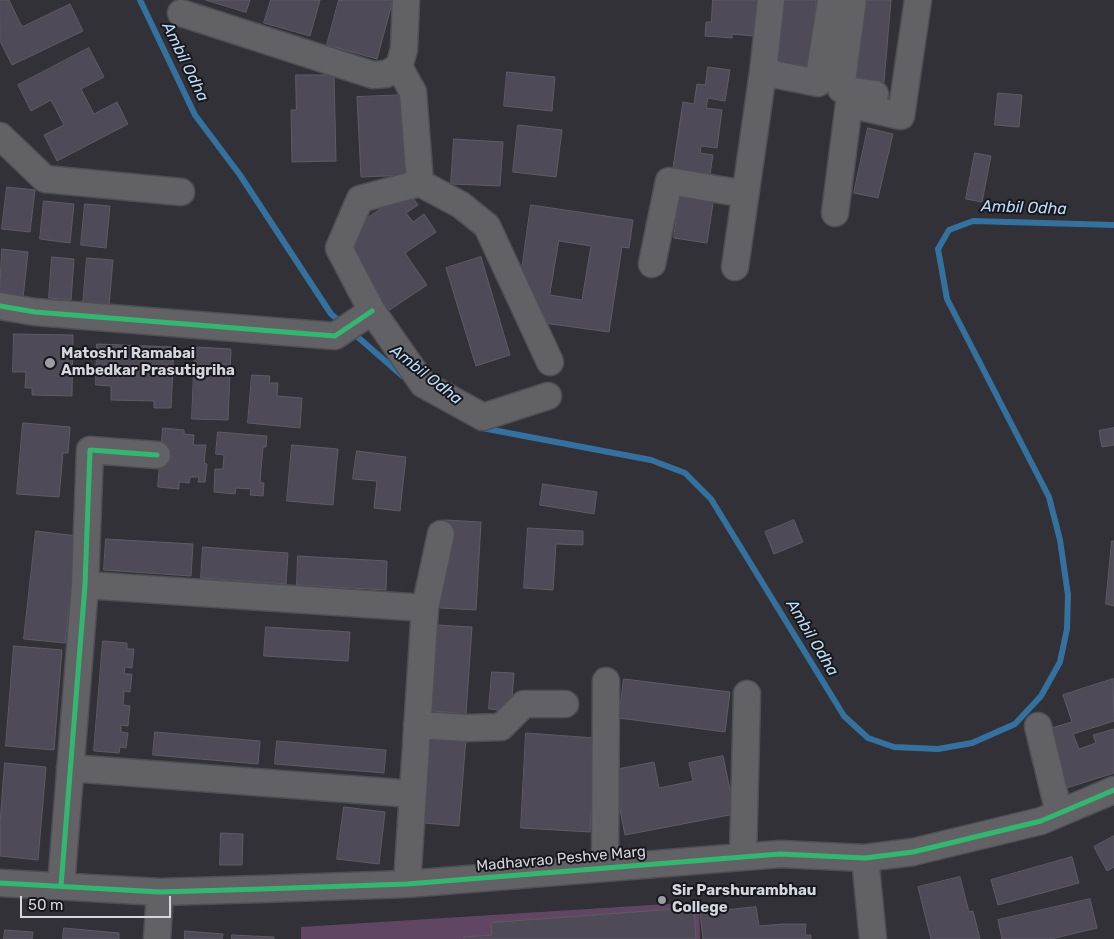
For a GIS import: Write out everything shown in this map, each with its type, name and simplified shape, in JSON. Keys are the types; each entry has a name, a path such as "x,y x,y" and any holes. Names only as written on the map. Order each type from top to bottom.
{"street":[{"path":"406,0 404,49 399,67 413,92 420,183"},
{"path":"735,267 763,72 771,0"},
{"path":"763,72 818,83 831,0"},
{"path":"853,0 841,89 890,96 902,0"},
{"path":"835,212 849,104 901,116 918,0"},
{"path":"181,13 373,75 386,74 399,67"},
{"path":"0,136 44,179 181,192"},
{"path":"652,264 669,181 745,194"},
{"path":"548,396 483,417 424,384 354,323 339,248 360,199 420,183 461,205 486,226 550,362"},
{"path":"0,306 35,312 354,323"},
{"path":"61,886 85,585 90,450 157,455"},
{"path":"407,884 425,608 441,534"},
{"path":"85,585 425,608"},
{"path":"605,868 606,681"},
{"path":"743,857 747,694"},
{"path":"418,725 501,728 524,704 565,704"},
{"path":"1038,726 1059,813"},
{"path":"70,768 413,794"},
{"name":"Madhavrao Peshve Marg","path":"0,883 160,892 407,884 780,854 865,858 913,852 1041,821 1114,790"},
{"path":"865,858 873,939"},
{"path":"158,939 160,892"}],"shaded area":[{"path":"699,902 700,939 301,939 301,927"}],"building":[{"path":"0,0 9,0 22,27 70,4 83,31 12,65 0,41"},
{"path":"206,0 250,0 246,12"},
{"path":"271,0 320,0 310,36 264,23"},
{"path":"339,0 393,0 377,59 327,45"},
{"path":"713,0 757,0 753,36 732,34 732,38 705,36 706,22 711,22"},
{"path":"782,0 816,0 811,69 775,62"},
{"path":"862,0 891,0 884,82 850,79"},
{"path":"89,48 104,77 81,89 94,114 117,102 128,124 57,161 44,135 64,125 51,100 31,111 18,85"},
{"path":"708,67 730,70 725,101 708,98 706,108 722,110 717,148 701,146 700,153 713,155 710,174 673,168 683,102 694,104 697,84 705,85"},
{"path":"507,72 555,77 552,111 504,106"},
{"path":"296,75 334,75 336,161 292,162 291,110 296,110"},
{"path":"998,93 1022,95 1019,127 995,125"},
{"path":"406,95 410,175 361,177 357,97"},
{"path":"518,125 562,130 556,177 513,172"},
{"path":"868,128 893,134 878,198 854,193"},
{"path":"454,139 503,142 500,186 451,184"},
{"path":"975,153 991,156 982,202 966,199"},
{"path":"7,187 35,190 30,232 2,229"},
{"path":"408,191 418,205 406,213 413,222 424,214 436,232 405,253 427,285 388,311 350,255 360,223"},
{"path":"680,192 714,197 707,243 674,238"},
{"path":"44,201 74,204 70,243 40,239"},
{"path":"85,204 110,206 106,248 81,245"},
{"path":"531,205 633,220 629,248 622,247 609,332 515,319","holes":["559,241 591,246 582,300 550,295"]},
{"path":"2,249 28,252 23,298 0,295"},
{"path":"52,257 74,259 71,300 49,298"},
{"path":"481,257 510,355 476,366 446,268"},
{"path":"87,258 113,260 109,306 83,304"},
{"path":"14,334 73,335 72,396 32,395 32,388 25,388 26,372 13,372"},
{"path":"97,344 174,347 171,408 154,408 154,401 111,400 111,386 96,385"},
{"path":"195,347 231,349 228,420 192,419"},
{"path":"252,375 270,376 269,383 278,383 277,396 302,398 300,428 248,423"},
{"path":"23,423 70,427 68,453 63,453 59,497 17,494"},
{"path":"163,428 184,430 184,434 194,435 193,445 206,445 204,463 207,464 205,482 198,482 199,477 190,477 189,483 179,482 179,489 158,487"},
{"path":"1114,428 1114,445 1102,447 1099,431"},
{"path":"218,432 267,436 266,447 263,447 260,482 264,483 263,496 250,495 251,489 236,488 235,494 214,492 215,469 223,469 224,455 216,454"},
{"path":"292,445 338,449 333,505 287,501"},
{"path":"357,451 406,457 400,511 374,508 377,481 353,479"},
{"path":"543,484 597,492 594,514 540,505"},
{"path":"445,520 481,522 476,610 440,608"},
{"path":"794,520 803,542 774,554 765,532"},
{"path":"528,528 583,531 583,545 556,544 553,590 524,588"},
{"path":"36,531 77,536 65,643 24,639"},
{"path":"106,539 193,544 191,576 104,570"},
{"path":"1112,541 1114,541 1114,606 1106,604"},
{"path":"203,547 288,553 286,584 201,578"},
{"path":"298,556 387,561 386,590 297,585"},
{"path":"437,625 472,627 466,714 432,711"},
{"path":"266,627 350,632 348,661 264,656"},
{"path":"103,641 127,643 127,649 134,649 132,668 125,667 124,674 132,674 130,692 124,691 123,705 130,706 128,726 121,725 121,732 128,733 126,748 120,747 119,753 94,751"},
{"path":"14,646 62,650 54,750 6,746"},
{"path":"492,672 514,673 511,711 489,709"},
{"path":"624,679 730,692 725,732 619,718"},
{"path":"1113,679 1114,721 1073,734 1079,749 1096,743 1093,735 1114,729 1114,773 1060,790 1048,729 1072,722 1063,695"},
{"path":"155,732 260,741 258,764 153,755"},
{"path":"526,733 595,738 590,832 521,828"},
{"path":"431,735 466,738 459,826 424,823"},
{"path":"277,741 386,750 384,773 275,764"},
{"path":"723,756 735,814 625,835 612,770 654,762 659,788 693,781 689,763"},
{"path":"5,763 46,767 38,860 0,856 0,824"},
{"path":"344,807 385,812 379,864 337,859"},
{"path":"221,833 243,834 242,865 220,865"},
{"path":"1114,836 1114,867 1107,871 1094,847"},
{"path":"1072,857 1079,883 998,905 991,880"},
{"path":"960,877 969,912 973,911 980,939 931,939 918,887"},
{"path":"1090,899 1097,928 1051,939 1002,939 998,920"},
{"path":"756,907 759,926 806,924 805,935 811,935 811,939 703,939 700,913"},
{"path":"694,908 696,939 464,939 464,937 492,935 491,923"},
{"path":"64,928 119,933 119,939 63,939"},
{"path":"5,930 33,932 32,939 4,939"},
{"path":"185,931 223,934 222,939 185,939"},
{"path":"232,935 274,937 274,939 232,939"}],"waterway":[{"name":"Ambil Odha","path":"140,0 195,115 240,175 331,314 343,324"},
{"name":"Ambil Odha","path":"482,428 651,460 685,473 711,499 844,716 868,738 894,747 938,749 972,743 1015,724 1041,696 1060,662 1067,629 1068,595 1060,540 1049,497 947,299 938,249 949,230 973,221 1114,225"},
{"name":"Ambil Odha","path":"352,332 407,380"}],"cycle path":[{"path":"0,306 35,312 335,336 372,311"},
{"path":"61,886 85,585 90,450 157,455"},
{"path":"0,883 160,892 407,884 780,854 865,858 913,852 1041,821 1114,790"}],"place":[{"name":"Matoshri Ramabai Ambedkar Prasutigriha","path":"50,363"},
{"name":"Sir Parshurambhau College","path":"662,900"}]}
